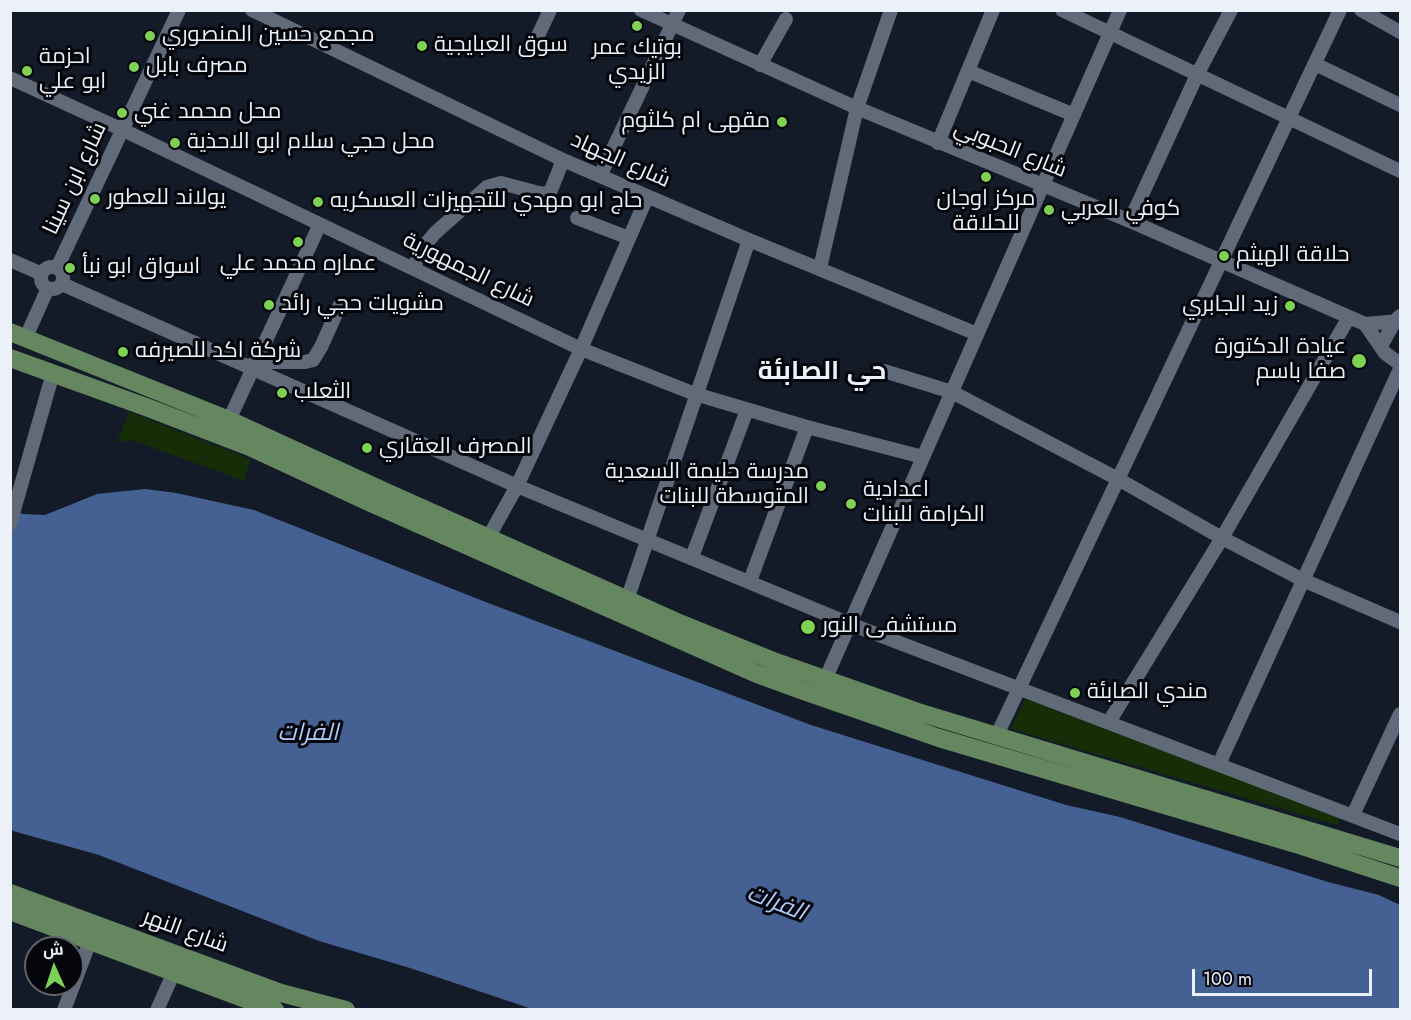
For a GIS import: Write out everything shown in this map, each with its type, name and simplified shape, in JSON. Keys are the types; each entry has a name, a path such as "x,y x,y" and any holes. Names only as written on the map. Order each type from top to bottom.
{"main road":[{"path":"10,358 157,410 250,447 550,574 756,674 949,741 1296,844 1392,876 1395,856 997,735 825,680 726,642 627,600 550,574 488,538 229,420 18,334"},
{"name":"شارع النهر","path":"10,893 231,984 275,1010"},
{"name":"شارع النهر","path":"10,911 174,972 281,993 346,1010"}],"street":[{"name":"شارع ابن سينا","path":"57,268 179,10"},
{"name":"شارع الجهاد","path":"252,10 563,160 748,240 978,334"},
{"path":"530,53 550,10"},
{"name":"شارع الحبوبي","path":"641,10 857,108 1130,221 1365,324 1399,319"},
{"path":"600,176 679,10"},
{"path":"820,268 857,108 891,10"},
{"path":"938,143 993,10"},
{"path":"1062,10 1401,171"},
{"path":"825,680 1120,10"},
{"path":"1130,221 1197,75 1231,10"},
{"path":"997,735 1340,10"},
{"path":"1360,10 1401,32"},
{"path":"760,65 786,19"},
{"path":"1315,64 1401,105"},
{"path":"968,71 1074,114"},
{"name":"شارع الجمهورية","path":"10,78 581,349 695,394 923,458"},
{"path":"413,268 425,245 435,233 487,187 501,183 546,194 551,190 563,160"},
{"path":"488,538 517,486 581,349 647,197"},
{"path":"577,218 630,238"},
{"path":"229,420 320,224"},
{"path":"627,600 748,240"},
{"path":"10,260 42,274"},
{"path":"42,274 50,267 57,268 62,273 62,284"},
{"path":"42,274 43,284 48,288 56,288 62,284"},
{"path":"62,284 254,364 517,486 850,624 1401,834"},
{"path":"18,334 48,288"},
{"path":"254,364 313,360 340,305"},
{"path":"1108,722 1222,538 1349,317"},
{"path":"1381,346 1399,319"},
{"path":"1365,324 1385,353 1401,364"},
{"path":"1219,764 1401,369"},
{"path":"884,371 952,392 1118,478 1222,538 1303,580 1401,622"},
{"path":"10,524 53,373"},
{"path":"692,557 747,410"},
{"path":"750,581 807,427"},
{"path":"1353,815 1401,714"},
{"path":"64,1010 90,941"},
{"path":"157,1010 174,972"}],"green space":[{"path":"129,412 250,459 244,481 132,440 117,442"},
{"path":"1026,698 1341,818 1337,825 1011,729"}],"water":[{"name":"الفرات","path":"145,489 176,493 254,510 483,601 811,725 1066,805 1120,817 1328,882 1379,895 1400,905 1400,1009 532,1009 410,968 319,941 99,855 13,831 11,829 10,508 23,514 45,515 97,494"}],"place":[{"name":"بوتيك عمر الزيدي","path":"637,26"},
{"name":"مجمع حسين المنصوري","path":"150,36"},
{"name":"سوق العبايجية","path":"422,46"},
{"name":"مصرف بابل","path":"134,67"},
{"name":"احزمة ابو علي","path":"27,71"},
{"name":"محل محمد غني","path":"122,113"},
{"name":"مقهى ام كلثوم","path":"782,122"},
{"name":"محل حجي سلام ابو الاحذية","path":"175,143"},
{"name":"مركز اوجان للحلاقة","path":"986,177"},
{"name":"يولاند للعطور","path":"95,199"},
{"name":"حاج ابو مهدي للتجهيزات العسكريه","path":"318,202"},
{"name":"كوفي العربي","path":"1049,210"},
{"name":"عماره محمد علي","path":"298,242"},
{"name":"حلاقة الهيثم","path":"1224,256"},
{"name":"اسواق ابو نبأ","path":"70,268"},
{"name":"مشويات حجي رائد","path":"269,305"},
{"name":"زيد الجابري","path":"1290,306"},
{"name":"شركة اكد للصيرفه","path":"123,352"},
{"name":"عيادة الدكتورة صفا باسم","path":"1359,361"},
{"name":"الثعلب","path":"282,393"},
{"name":"المصرف العقاري","path":"367,448"},
{"name":"مدرسة حليمة السعدية المتوسطة للبنات","path":"821,486"},
{"name":"اعدادية الكرامة للبنات","path":"851,504"},
{"name":"مستشفى النور","path":"808,627"},
{"name":"مندي الصابئة","path":"1075,693"}],"district":[{"name":"حي الصابئة","path":"822,373"}]}
